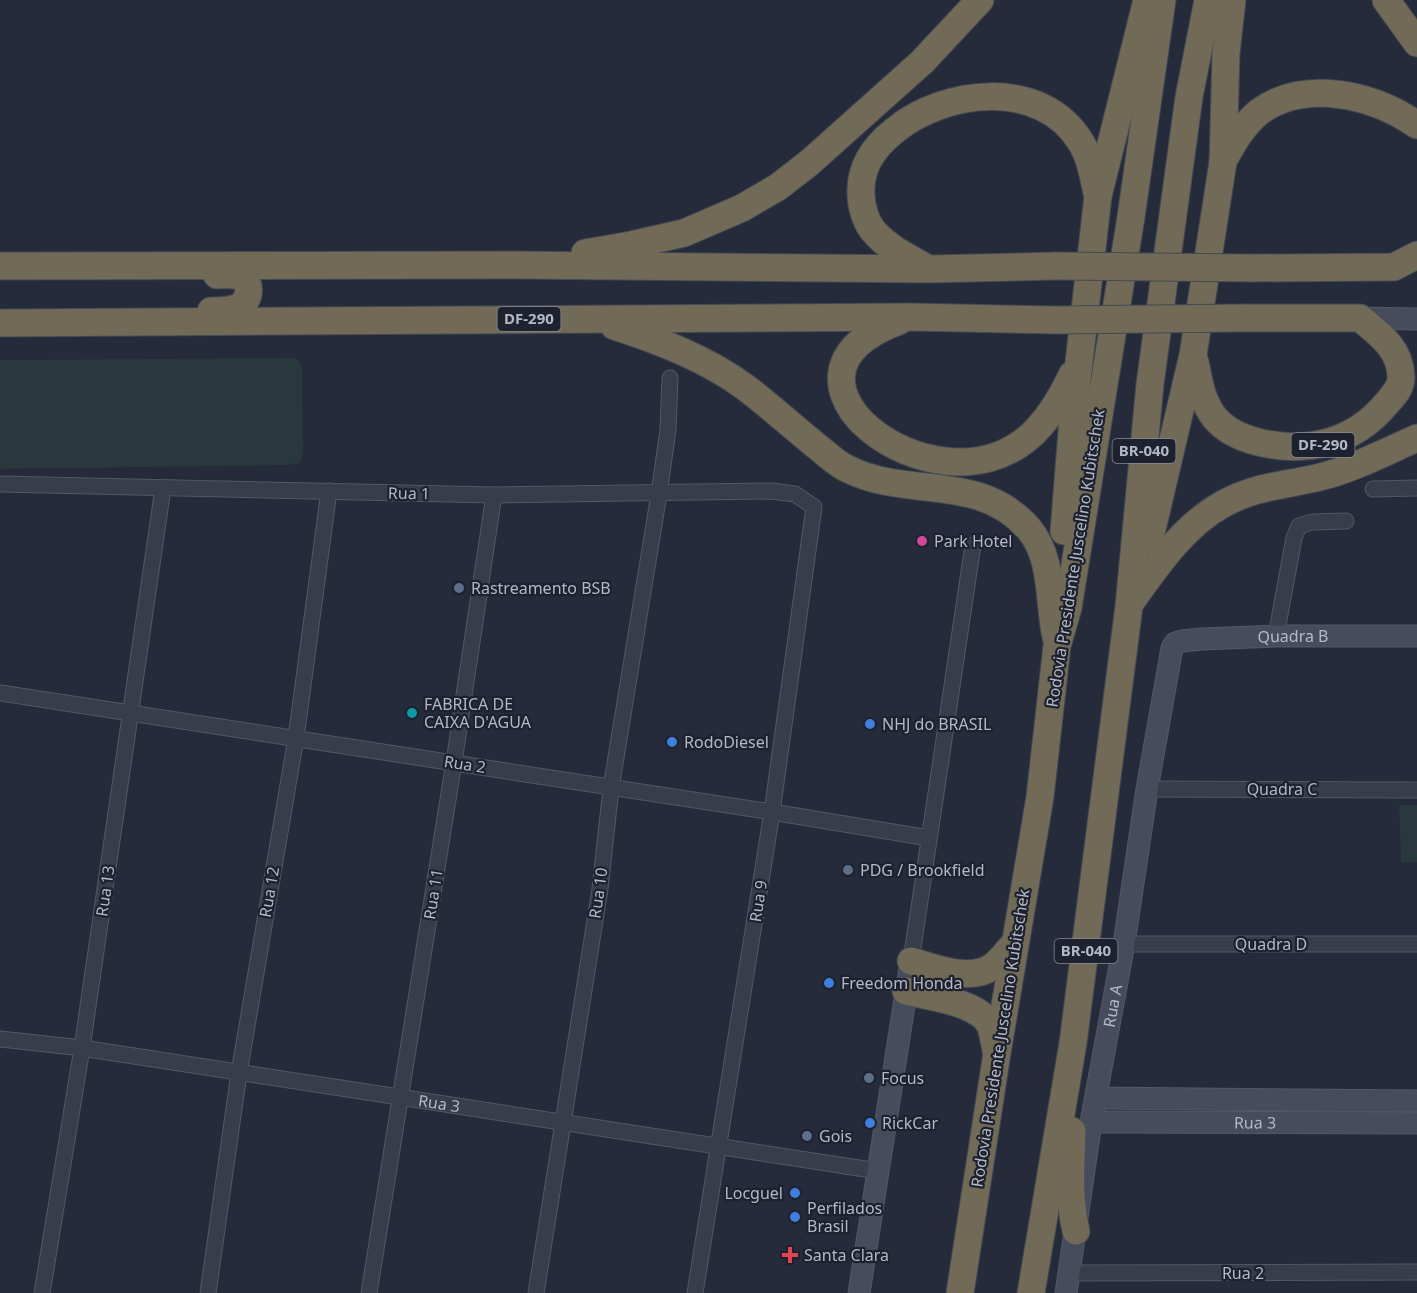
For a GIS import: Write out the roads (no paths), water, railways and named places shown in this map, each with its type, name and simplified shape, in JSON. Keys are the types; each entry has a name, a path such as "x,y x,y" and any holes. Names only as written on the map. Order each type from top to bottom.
{"highway":[{"path":"514,265 631,245 684,233 751,203 778,188 922,62 980,0"},
{"path":"1057,645 1058,606 1078,364 1098,196 1147,0"},
{"name":"Rodovia Presidente Juscelino Kubitschek","path":"960,1293 1040,797 1057,645 1071,592 1131,217 1162,0"},
{"name":"BR-040","path":"1031,1293 1073,1043 1129,605 1150,384 1189,97 1208,0"},
{"path":"1129,605 1146,554 1193,355 1223,162 1226,53 1232,0"},
{"path":"1386,0 1417,43"},
{"path":"1223,162 1248,123 1261,111 1294,97 1330,93 1362,97 1392,110 1417,125"},
{"path":"929,269 893,250 874,233 861,201 861,187 865,166 876,147 904,122 935,106 951,101 988,97 1020,100 1047,110 1070,128 1080,140 1087,154 1098,196"},
{"path":"0,266 514,265 929,269 1056,266 1253,268 1409,263"},
{"path":"91,267 117,275 131,276 237,275 244,278 249,288 247,299 241,306 228,311 128,312 112,315 101,322"},
{"path":"909,317 881,328 856,345 848,353 841,380 847,404 868,427 895,447 919,456 946,461 986,459 1027,439 1051,412 1078,364"},
{"name":"DF-290","path":"0,323 909,317 1057,320 1360,318 1392,346 1402,379 1399,388 1378,414 1349,435 1325,445 1288,447 1239,437 1216,419 1206,405 1193,355"},
{"name":"DF-290","path":"593,319 680,349 711,366 745,387 846,469 897,484 952,489 1002,507 1028,528 1039,543 1046,560 1057,645"},
{"name":"DF-290","path":"1129,605 1166,554 1205,516 1222,505 1264,487 1319,477 1347,468 1417,438"},
{"path":"911,961 958,973 977,972 993,967 1015,943"},
{"path":"906,991 969,1007 981,1013 990,1025 997,1053"},
{"path":"1073,1043 1070,1193 1076,1231"}],"street":[{"name":"DF-290","path":"1360,318 1417,319"},
{"name":"Rua 10","path":"536,1293 600,889 611,788 659,494 668,430 670,378"},
{"name":"Rua 1","path":"0,487 494,495 785,492 795,494 814,507"},
{"name":"Rua 13","path":"42,1293 82,1048 163,488"},
{"path":"1373,489 1417,488"},
{"name":"Rua 12","path":"208,1293 239,1073 296,738 329,491"},
{"name":"Rua 11","path":"369,1293 454,762 494,495"},
{"name":"Rua 9","path":"695,1293 772,812 814,507"},
{"path":"1276,636 1294,538 1299,526 1312,522 1346,520"},
{"path":"859,1293 973,545"},
{"name":"Quadra B","path":"1172,648 1175,643 1182,641 1276,636 1417,636"},
{"name":"Rua A","path":"1067,1283 1091,1122 1124,944 1147,789 1172,648"},
{"name":"Rua 2","path":"0,693 454,762 929,838"},
{"name":"Quadra C","path":"1147,789 1417,790"},
{"name":"Quadra D","path":"1124,944 1417,944"},
{"name":"Rua 3","path":"0,1039 82,1048 878,1171"},
{"name":"Rua 3","path":"1096,1098 1417,1101"},
{"name":"Rua 3","path":"1091,1122 1417,1123"},
{"name":"Rua 2","path":"1067,1283 1417,1272"}],"place":[{"name":"Park Hotel","path":"922,541"},
{"name":"Rastreamento BSB","path":"459,588"},
{"name":"FABRICA DE CAIXA D'AGUA","path":"412,713"},
{"name":"NHJ do BRASIL","path":"870,724"},
{"name":"RodoDiesel","path":"672,742"},
{"name":"PDG / Brookfield","path":"848,870"},
{"name":"Freedom Honda","path":"829,983"},
{"name":"Focus","path":"869,1078"},
{"name":"RickCar","path":"870,1123"},
{"name":"Gois","path":"807,1136"},
{"name":"Locguel","path":"795,1193"},
{"name":"Perfilados Brasil","path":"795,1217"},
{"name":"Santa Clara","path":"790,1255"}]}
